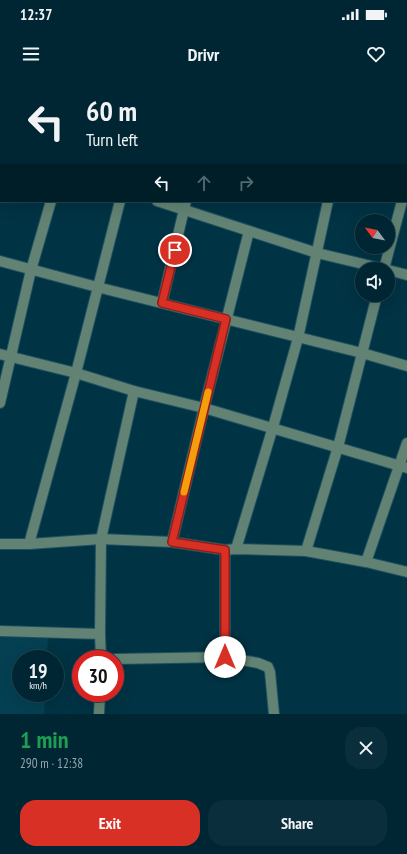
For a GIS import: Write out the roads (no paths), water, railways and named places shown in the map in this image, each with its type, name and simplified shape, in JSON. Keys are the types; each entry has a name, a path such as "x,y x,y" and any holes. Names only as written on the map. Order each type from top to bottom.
{"street":[{"path":"0,403 31,270 51,202"},
{"path":"29,544 76,373 120,202"},
{"path":"164,202 185,205 249,231 317,253 355,262"},
{"path":"225,657 230,550 273,428 298,338 328,202"},
{"path":"386,262 402,202"},
{"path":"162,303 185,205"},
{"path":"172,542 249,231"},
{"path":"0,261 97,287 362,353 407,366"},
{"path":"395,272 407,275"},
{"path":"306,551 338,447 375,302"},
{"path":"0,354 76,373 134,391 204,408 403,467"},
{"path":"101,650 101,539 134,391"},
{"path":"366,562 403,467 407,443"},
{"path":"0,544 29,544 101,539 172,542 230,550 306,551 366,562 407,572"},
{"path":"0,631 100,634"},
{"path":"124,659 225,657 258,663 268,667 270,672 274,714"},
{"path":"99,714 100,702"}]}
